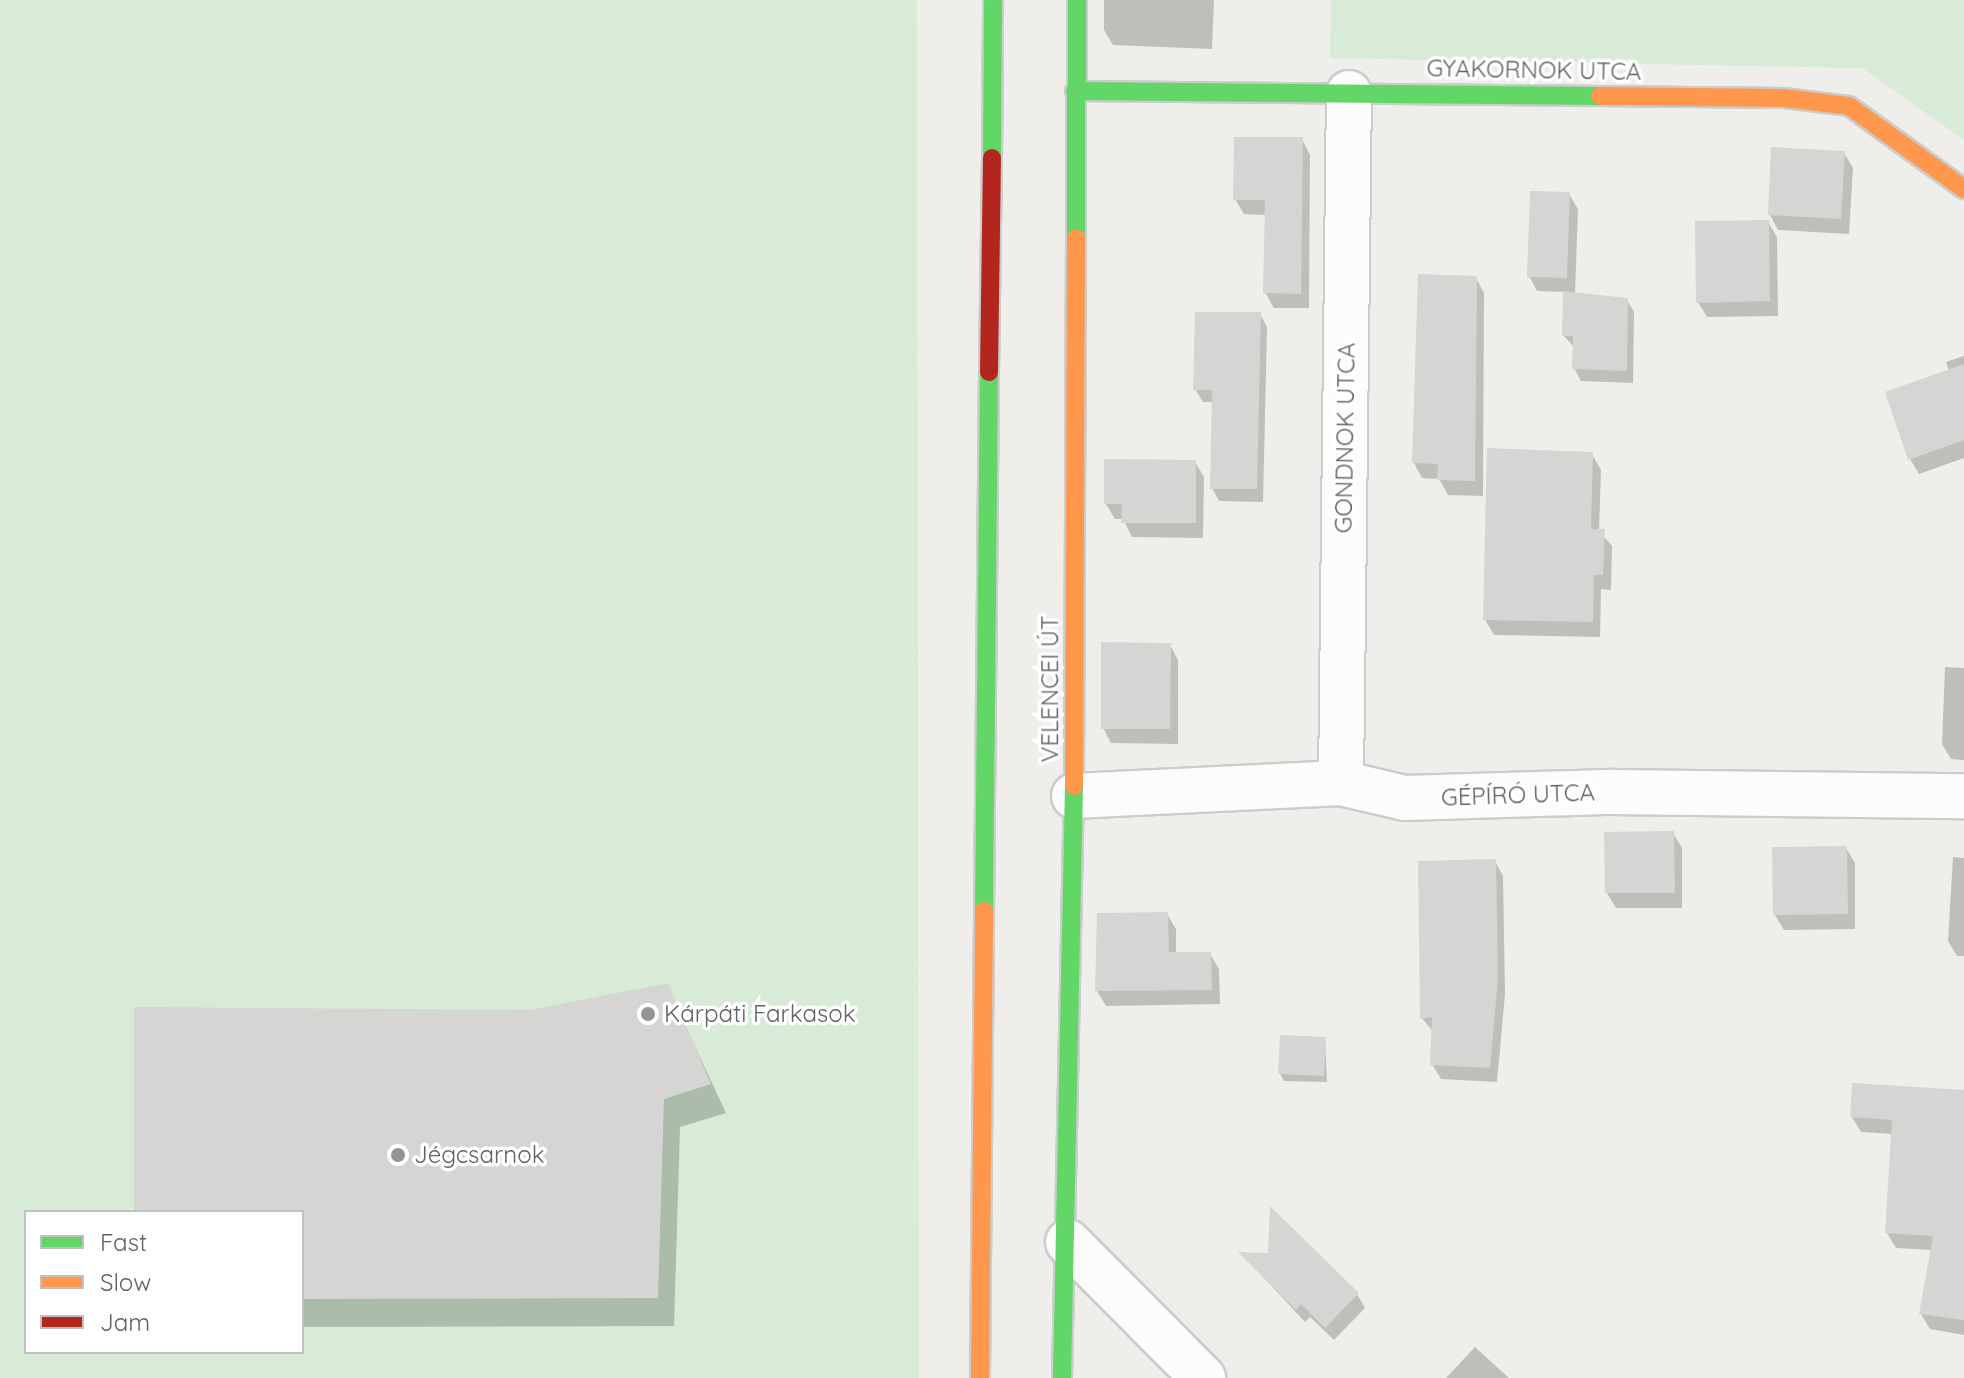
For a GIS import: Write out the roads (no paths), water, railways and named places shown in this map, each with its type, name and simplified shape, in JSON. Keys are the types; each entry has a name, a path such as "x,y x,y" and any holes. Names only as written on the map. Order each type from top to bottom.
{"street":[{"path":"980,1378 993,0"},
{"name":"VELENCEI ÚT","path":"1062,1378 1068,1242 1074,796 1077,0"},
{"name":"GYAKORNOK UTCA","path":"1075,91 1701,96 1849,106 1964,189"},
{"name":"GONDNOK UTCA","path":"1341,783 1349,93"},
{"name":"GÉPÍRÓ UTCA","path":"1074,796 1341,783 1405,798 1612,792 1964,796"},
{"path":"1068,1242 1203,1378"}],"place":[{"name":"Kárpáti Farkasok","path":"648,1014"},
{"name":"Jégcsarnok","path":"398,1155"}]}
